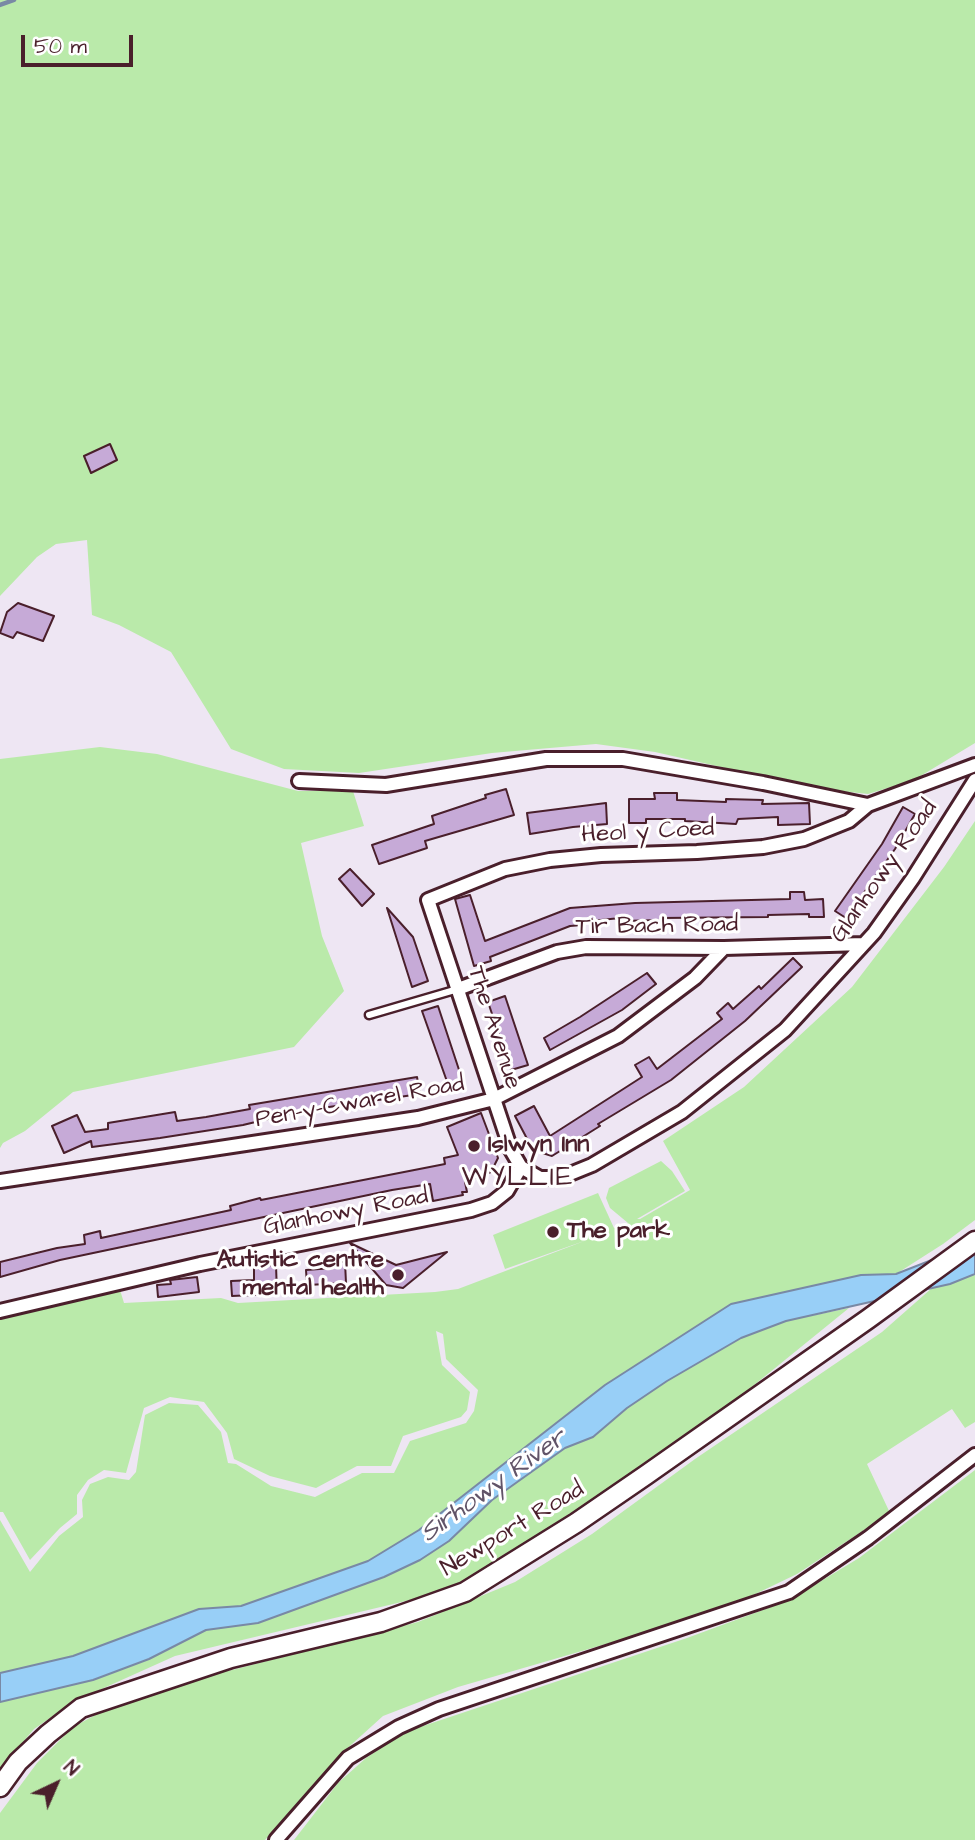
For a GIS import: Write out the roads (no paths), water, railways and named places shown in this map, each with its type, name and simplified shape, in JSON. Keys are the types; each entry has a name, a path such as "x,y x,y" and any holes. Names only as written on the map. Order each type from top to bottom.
{"main road":[{"name":"Newport Road","path":"0,1787 18,1762 81,1708 231,1658 381,1622 465,1592 576,1523 975,1241"}],"street":[{"path":"299,781 381,785 547,759 623,759 763,783 868,805"},
{"name":"Heol y Coed","path":"428,900 506,869 550,860 763,847 804,839 849,821 868,805 975,765"},
{"name":"Glanhowy Road","path":"0,1311 200,1264 471,1210 492,1203 507,1191 522,1167 540,1178 560,1178 592,1165 682,1112 785,1030 864,944 913,878 975,780"},
{"name":"The Avenue","path":"428,900 511,1150 522,1167"},
{"name":"Tir Bach Road","path":"458,989 557,952 586,947 724,948 864,944"},
{"name":"Pen-y-Cwarel Road","path":"0,1181 418,1118 494,1099 618,1036 695,978 724,948"},
{"path":"276,1840 348,1758 399,1727 439,1709 789,1592 869,1538 975,1455"}],"lane":[{"path":"369,1015 458,989"}],"water":[{"name":"Sirhowy River","path":"975,1243 975,1274 950,1284 786,1321 741,1338 667,1381 627,1408 593,1437 565,1448 492,1500 449,1541 420,1560 384,1577 258,1623 206,1630 149,1659 93,1680 0,1702 0,1673 73,1656 199,1609 241,1606 368,1561 419,1530 605,1385 731,1304 861,1275 896,1274"}],"waterway":[{"path":"0,5 14,0"}],"place":[{"name":"Islwyn Inn","path":"474,1146"},
{"name":"The park","path":"553,1232"},
{"name":"Autistic centre mental health","path":"398,1275"}],"district":[{"name":"WYLLIE","path":"518,1179"}]}
